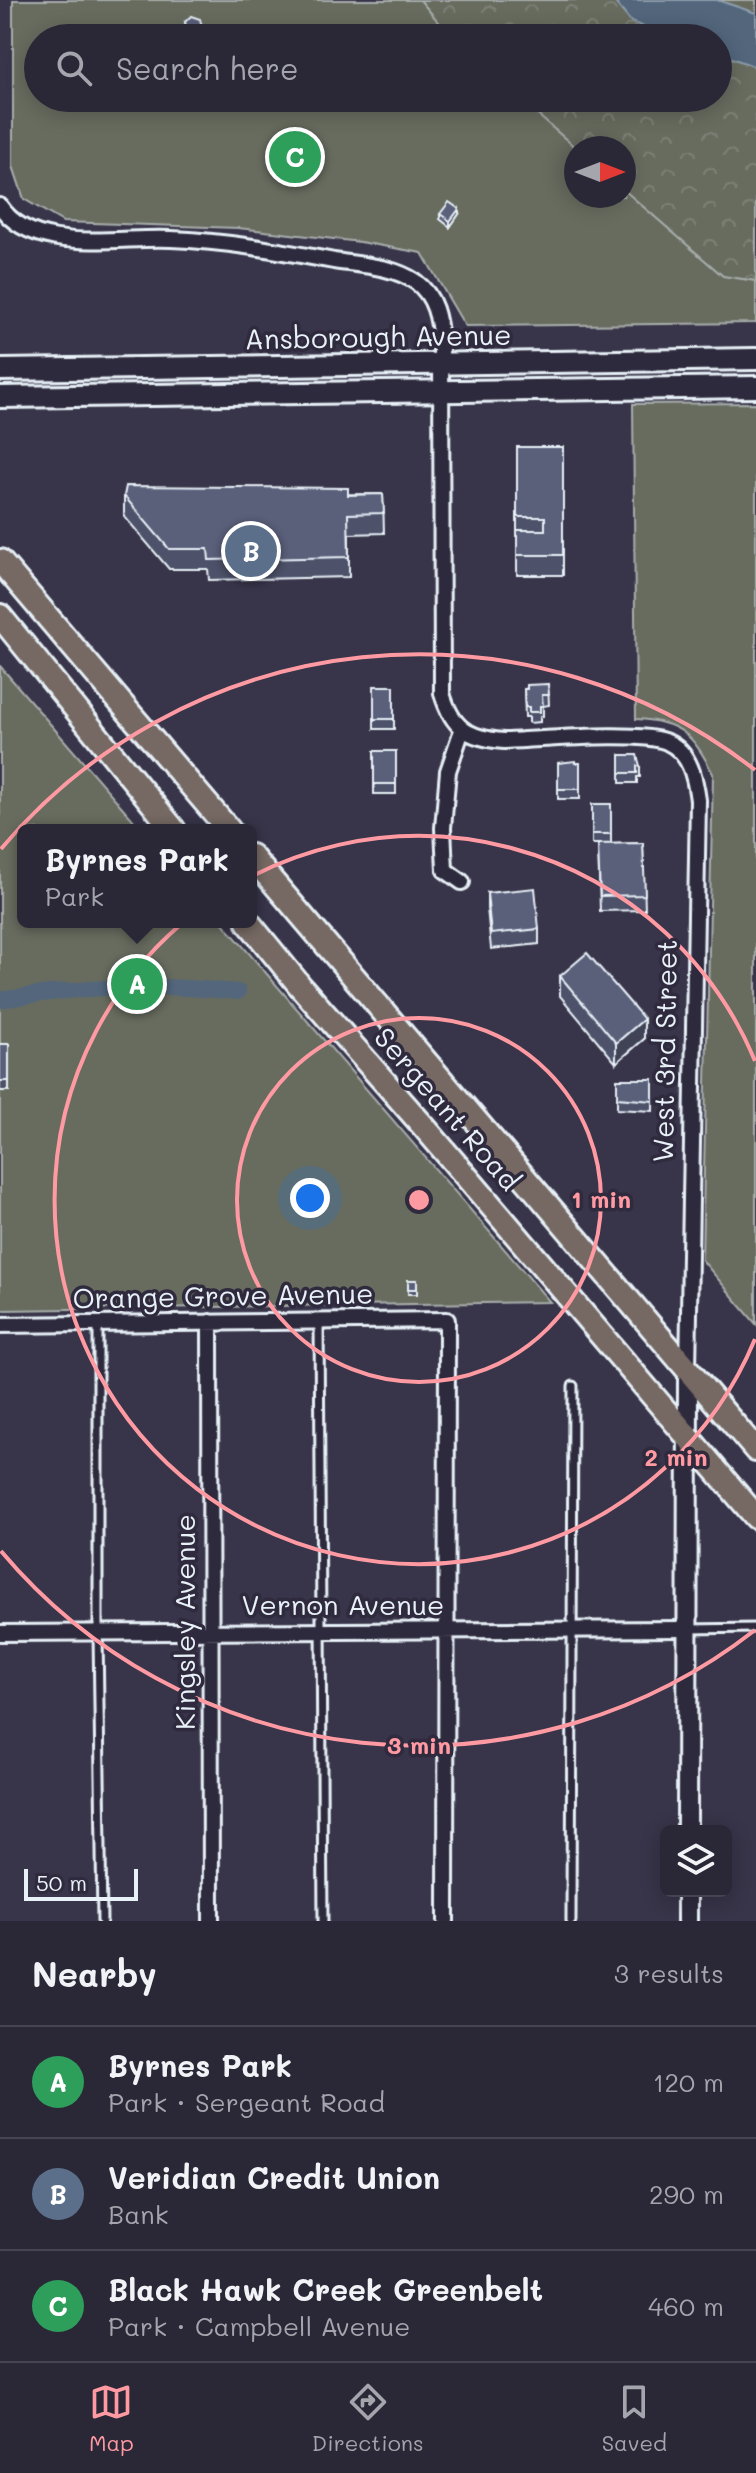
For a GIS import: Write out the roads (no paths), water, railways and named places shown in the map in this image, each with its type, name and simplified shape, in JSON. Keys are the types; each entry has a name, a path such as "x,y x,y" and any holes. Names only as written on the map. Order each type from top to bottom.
{"main road":[{"name":"Ansborough Avenue","path":"0,370 756,359"},
{"name":"Ansborough Avenue","path":"0,397 756,387"},
{"path":"0,561 224,824"},
{"path":"0,616 169,824"},
{"name":"Sergeant Road","path":"257,863 756,1450"},
{"name":"Sergeant Road","path":"253,928 756,1517"}],"street":[{"path":"0,206 23,229 49,238 197,240 395,271 418,284 434,307 439,320 441,364 442,693 448,714 462,730 448,771 443,828 445,870 462,882"},
{"name":"West 3rd Street","path":"462,730 481,739 504,741 643,737 668,742 683,755 695,777 698,800 686,1435 687,1825"},
{"name":"Orange Grove Avenue","path":"0,1325 447,1320 446,1631"},
{"name":"Kingsley Avenue","path":"210,1322 211,1921"},
{"name":"Vernon Avenue","path":"0,1633 686,1629"},
{"path":"446,1631 446,1921"},
{"path":"687,1897 687,1921"}],"lane":[{"path":"319,1321 323,1921"},
{"path":"98,1324 102,1921"},
{"path":"571,1921 573,1386"},
{"path":"686,1629 756,1628"}],"water":[{"path":"613,0 717,0 756,13 756,67 732,58 732,24 631,22"}],"waterway":[{"path":"0,1000 119,987 177,987 238,992"}],"place":[{"name":"Black Hawk Creek Greenbelt","path":"295,157"},
{"name":"Veridian Credit Union","path":"251,551"},
{"name":"Byrnes Park","path":"137,984"}]}
